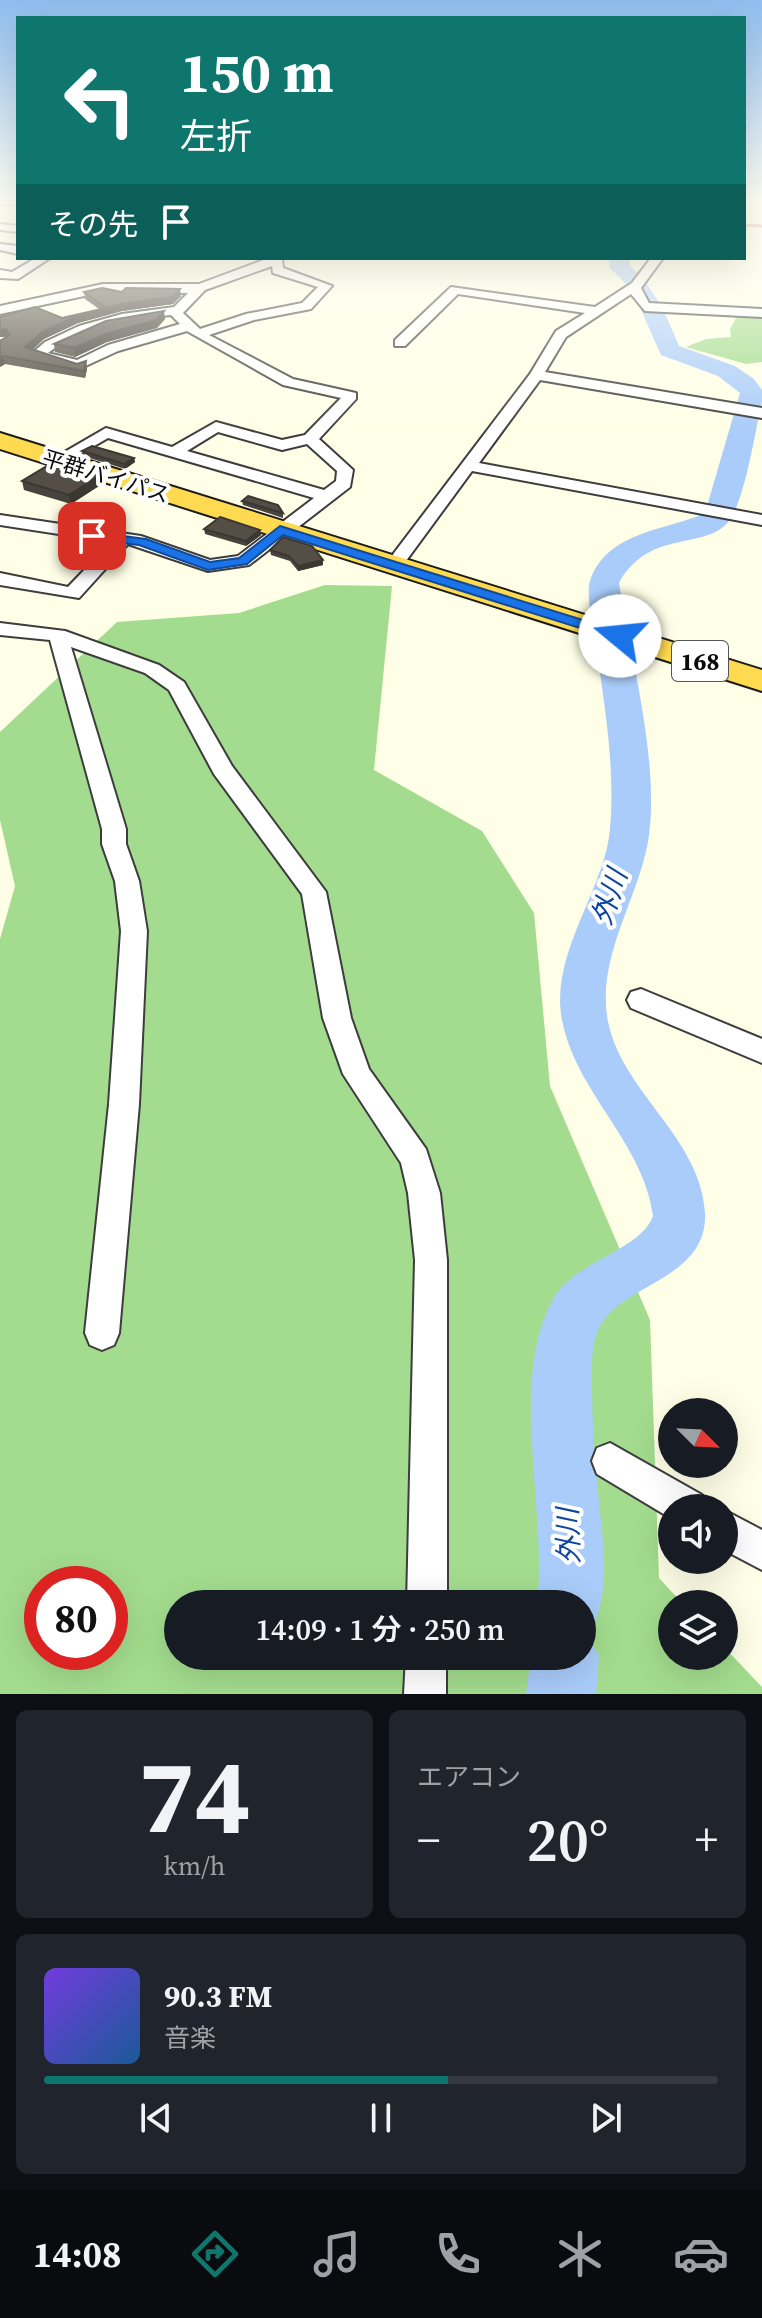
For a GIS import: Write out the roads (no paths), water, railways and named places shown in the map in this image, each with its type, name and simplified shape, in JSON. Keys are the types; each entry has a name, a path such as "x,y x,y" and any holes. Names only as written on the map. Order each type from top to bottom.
{"highway":[{"name":"平群バイパス","path":"0,441 762,681"}],"street":[{"path":"0,310 24,309 82,292 122,286 200,288 227,279"},
{"path":"200,288 177,311 148,313 59,337 37,355 79,365 113,348 306,306 326,286 305,279"},
{"path":"394,565 536,375 561,334 599,311 641,279"},
{"path":"637,285 652,307 762,313"},
{"path":"400,343 455,290 599,311"},
{"path":"174,453 216,427 282,445 310,439 351,396 298,386 194,330 177,311"},
{"path":"536,375 762,413"},
{"path":"57,461 106,433 325,496"},
{"path":"0,520 122,541 141,541 208,566 243,561 344,483 345,470 310,439"},
{"path":"470,466 762,520"},
{"path":"0,595 8,580 72,594 122,541"},
{"path":"0,629 58,635 152,669 177,686 222,769 314,892 337,1018 357,1074 415,1158 424,1193 431,1260 427,1590"},
{"path":"58,635 114,829 114,844 127,881 134,931 124,1104 102,1333"},
{"path":"641,1000 762,1051"},
{"path":"610,1461 665,1494"},
{"path":"738,1537 762,1551"},
{"path":"425,1694 426,1670"}],"waterway":[{"name":"外川","path":"571,1590 562,1404 567,1339 574,1316 584,1302 665,1245 675,1232 679,1216 676,1192 666,1167 603,1070 591,1044 584,1017 588,962 630,830 626,740 604,583 614,566 638,545 716,519 722,509 752,393 746,384 727,371 669,350 654,310 641,287 632,279"},
{"name":"外川","path":"561,1694 564,1670"}]}
